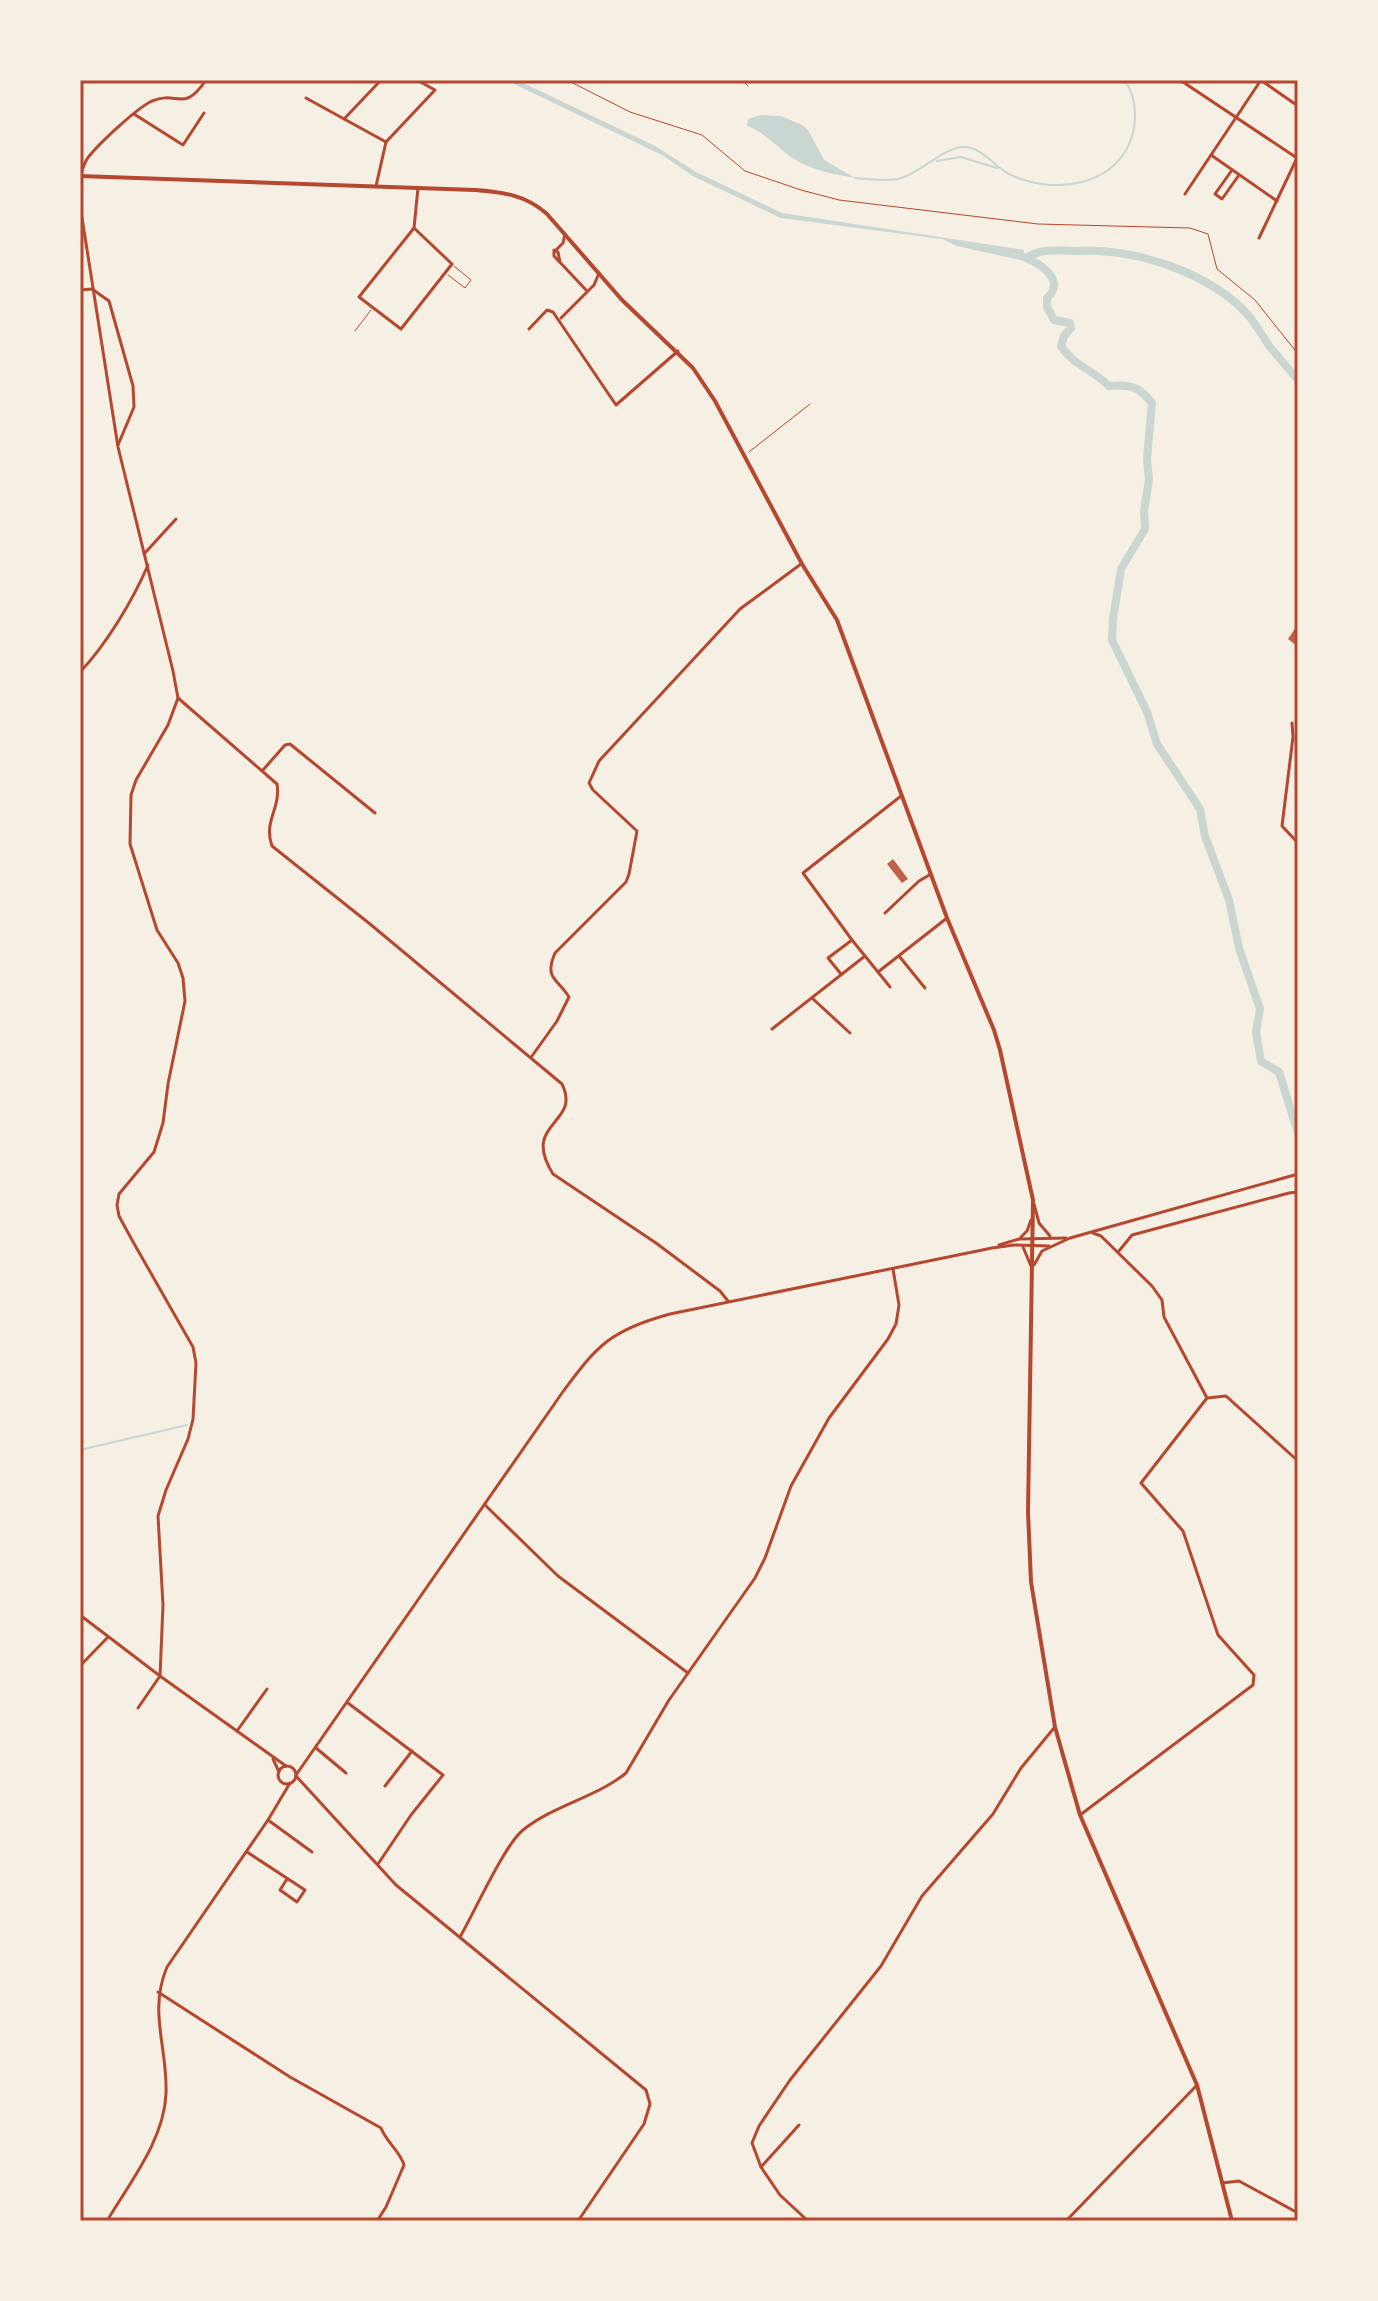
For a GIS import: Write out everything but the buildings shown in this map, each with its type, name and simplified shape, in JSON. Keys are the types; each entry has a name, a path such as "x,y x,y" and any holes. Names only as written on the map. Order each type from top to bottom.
{"main road":[{"path":"80,176 475,190 515,195 537,205 622,300 678,351 704,383 802,564 845,636 947,918 994,1030 1033,1200 1028,1512 1031,1582 1055,1727 1080,1815 1197,2085 1232,2221"}],"street":[{"path":"80,176 86,160 134,114 152,101 186,100 206,80"},
{"path":"345,118 381,80"},
{"path":"376,186 386,142 435,90 417,80"},
{"path":"1180,80 1298,157 1259,238"},
{"path":"1185,194 1261,80 1298,106"},
{"path":"306,98 386,142"},
{"path":"134,114 183,145 204,113"},
{"path":"1211,155 1277,201"},
{"path":"1232,170 1215,194 1222,199 1239,175"},
{"path":"414,228 452,264 401,329 359,297 414,228 418,188"},
{"path":"80,205 82,238 118,447 178,698 168,725 136,780 131,795 130,829 134,863 157,930 178,963 185,1001 163,1123 154,1152 119,1194 117,1205 119,1216 193,1347 196,1363 193,1419 158,1516 157,1539 163,1571 160,1676 138,1708"},
{"path":"565,234 563,243 556,250 560,262 587,291"},
{"path":"559,320 594,285 599,273"},
{"path":"594,285 607,282"},
{"path":"80,290 92,289 109,301 133,386 134,407 118,447"},
{"path":"529,329 547,310 553,312 616,405 678,351"},
{"path":"144,554 176,519"},
{"path":"532,1056 557,1021 569,997 550,975 555,953 626,882 637,838 634,827 589,783 599,761 740,609 802,564"},
{"path":"80,672 93,658 148,565"},
{"path":"178,698 277,784 279,798 268,827 272,846 532,1056 562,1084 568,1097 567,1107 547,1131 541,1144 544,1159 553,1174 656,1243 720,1291 729,1302"},
{"path":"1292,723 1282,826 1298,843"},
{"path":"263,770 285,745 290,744 375,813"},
{"path":"890,987 803,873 901,796"},
{"path":"885,913 919,881 931,874"},
{"path":"878,972 947,918"},
{"path":"842,975 828,958 852,940"},
{"path":"772,1029 865,956"},
{"path":"899,956 925,988"},
{"path":"812,998 850,1033"},
{"path":"992,1248 1049,1246 1298,1174"},
{"path":"1118,1252 1132,1235 1298,1192"},
{"path":"1033,1200 1039,1223 1051,1236"},
{"path":"1019,1239 1030,1224 1033,1200"},
{"path":"1092,1232 1118,1252 1162,1300 1164,1317 1207,1398"},
{"path":"107,2221 150,2147 165,2111 165,2072 157,2007 158,1992 167,1967 247,1852 304,1762 585,1361 607,1339 643,1322 992,1248 1019,1239 1070,1238"},
{"path":"1021,1246 1029,1257 1032,1269"},
{"path":"1032,1269 1037,1257 1049,1246"},
{"path":"460,1937 522,1830 626,1773 688,1673 755,1578 783,1503 829,1418 896,1324 899,1305 893,1269"},
{"path":"1080,1815 1255,1681 1254,1675 1218,1635 1183,1531 1141,1483 1207,1398 1226,1396 1298,1461"},
{"path":"485,1505 558,1576 688,1673"},
{"path":"80,1615 273,1759 288,1766 293,1779"},
{"path":"80,1666 108,1637"},
{"path":"237,1731 267,1689"},
{"path":"348,1703 443,1775 378,1864"},
{"path":"808,2221 780,2195 761,2167 752,2143 759,2126 790,2080 881,1966 922,1896 984,1825 1021,1768 1055,1727"},
{"path":"316,1748 346,1773"},
{"path":"385,1786 412,1751"},
{"path":"273,1759 279,1772 282,1799"},
{"path":"279,1772 304,1762"},
{"path":"280,1779 293,1779 303,1784 396,1885 641,2083 650,2104 644,2124 578,2221"},
{"path":"268,1820 312,1852"},
{"path":"247,1852 305,1890 297,1902 280,1890 287,1879"},
{"path":"158,1992 290,2077 381,2128 404,2165 377,2221"},
{"path":"1066,2221 1197,2085"},
{"path":"761,2167 799,2125"},
{"path":"1222,2183 1239,2181 1298,2213"}],"lane":[{"path":"446,272 465,288 471,280 452,264"},
{"path":"355,331 372,308"}],"path":[{"path":"567,80 647,119 702,135 745,171 839,200 1038,224 1190,228 1201,231 1208,234 1217,269 1255,300 1298,354"},
{"path":"742,80 748,86"},
{"path":"743,456 810,404"}],"shaded area":[{"path":"506,80 517,80 655,146 696,172 782,213 1024,250 1020,260 957,246 942,239 781,218 693,176 664,156"},
{"path":"761,115 781,116 802,125 808,130 824,160 855,178 816,169 794,159 760,132 747,126 748,119"}],"waterway":[{"path":"855,178 898,179 948,151 964,147 977,150 1005,172 1028,181 1065,185 1083,182 1114,165 1126,151 1133,133 1135,113 1125,80"},
{"path":"937,161 961,157 997,168"},
{"path":"1027,258 1046,251 1103,251 1149,259 1194,276 1215,287 1249,316 1298,380"},
{"path":"1011,253 1037,264 1051,276 1054,283 1047,298 1047,307 1054,320 1070,323 1071,328 1061,346 1066,353 1109,386 1133,387 1152,403 1145,529 1121,569 1112,640 1147,712 1157,744 1200,809 1205,836 1229,900 1239,948 1260,1009 1256,1032 1261,1061 1279,1072 1298,1133"},
{"path":"80,1450 187,1425"}]}
